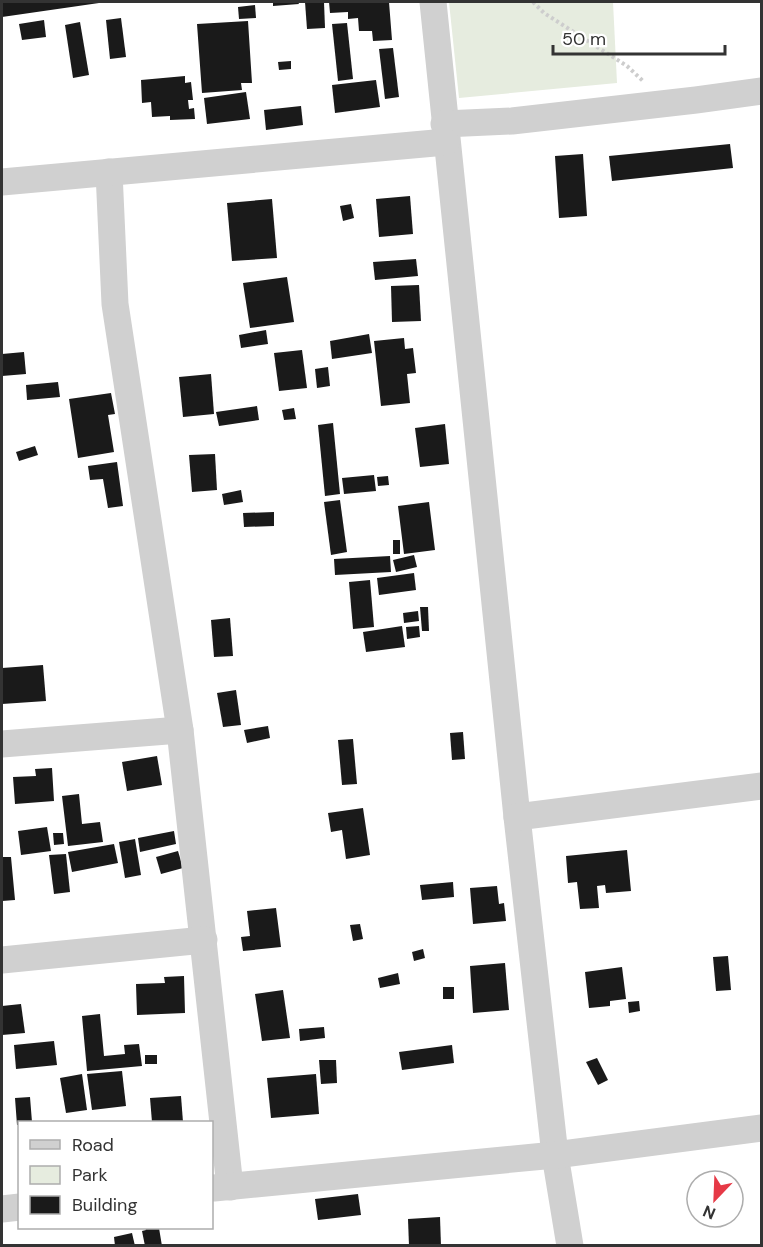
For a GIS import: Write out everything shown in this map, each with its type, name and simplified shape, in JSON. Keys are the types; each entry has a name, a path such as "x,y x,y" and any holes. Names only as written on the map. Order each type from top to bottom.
{"street":[{"path":"433,2 517,817 555,1155 570,1245"},
{"path":"2,182 109,172 445,133 512,121 762,91"},
{"path":"109,172 115,304 180,730 204,940 221,1188 555,1155 762,1128"},
{"path":"2,744 180,730"},
{"path":"517,817 762,786"},
{"path":"2,960 204,940"},
{"path":"2,1209 18,1207"}],"path":[{"path":"533,2 544,13 627,66 668,104"}],"green space":[{"path":"449,2 613,2 617,83 459,98"}],"building":[{"path":"2,2 99,2 99,3 2,17"},
{"path":"273,2 298,2 299,4 273,6"},
{"path":"305,2 324,2 325,28 307,29"},
{"path":"329,2 389,2 392,40 373,41 372,31 359,31 358,18 348,19 348,12 330,13"},
{"path":"255,5 256,18 239,19 238,7"},
{"path":"121,18 126,57 110,59 106,20"},
{"path":"44,20 46,37 22,40 19,24"},
{"path":"248,21 252,83 241,83 242,90 202,93 197,24"},
{"path":"80,22 89,75 73,78 65,25"},
{"path":"347,23 353,79 338,81 332,24"},
{"path":"393,48 399,97 385,99 379,49"},
{"path":"291,61 291,69 279,70 278,62"},
{"path":"185,76 185,83 191,82 193,100 188,100 189,109 194,108 195,119 170,120 170,116 152,117 151,102 142,103 141,80"},
{"path":"376,80 380,107 335,113 332,85"},
{"path":"246,92 250,119 207,124 204,98"},
{"path":"301,106 303,125 266,130 264,110"},
{"path":"730,144 733,168 612,181 609,156"},
{"path":"583,154 587,216 559,218 555,156"},
{"path":"410,196 413,234 379,237 376,199"},
{"path":"272,199 277,258 232,261 227,203"},
{"path":"351,204 354,218 343,221 340,206"},
{"path":"416,259 418,276 375,280 373,262"},
{"path":"287,277 294,322 250,328 243,283"},
{"path":"419,285 421,321 392,322 391,286"},
{"path":"266,330 268,344 241,348 239,335"},
{"path":"369,334 372,353 332,359 330,341"},
{"path":"404,338 405,349 413,348 416,373 407,374 410,403 381,406 374,341"},
{"path":"302,350 307,388 279,391 274,353"},
{"path":"24,352 26,374 2,376 2,354"},
{"path":"328,367 330,386 317,388 315,369"},
{"path":"211,374 214,414 183,417 179,377"},
{"path":"58,382 60,397 27,400 26,385"},
{"path":"111,393 115,414 108,415 114,452 78,458 69,399"},
{"path":"257,406 259,420 219,426 216,412"},
{"path":"294,408 296,419 284,420 282,410"},
{"path":"333,423 340,494 325,496 318,425"},
{"path":"445,424 449,464 420,467 415,428"},
{"path":"35,446 38,455 19,461 16,452"},
{"path":"215,454 217,490 192,492 189,455"},
{"path":"117,462 123,506 108,508 103,479 90,480 88,466"},
{"path":"374,475 376,491 344,494 342,478"},
{"path":"388,476 389,485 378,486 377,477"},
{"path":"241,490 243,502 224,505 222,494"},
{"path":"340,500 347,552 331,555 324,502"},
{"path":"429,502 435,550 404,554 398,506"},
{"path":"274,512 274,526 244,527 243,513"},
{"path":"393,540 400,540 400,554 393,554"},
{"path":"414,555 417,567 396,572 393,560"},
{"path":"390,556 391,572 335,575 334,559"},
{"path":"414,573 416,590 379,595 377,578"},
{"path":"370,580 374,627 353,629 349,582"},
{"path":"420,607 428,607 429,631 422,631"},
{"path":"418,611 419,621 404,623 403,613"},
{"path":"230,618 233,656 214,657 211,620"},
{"path":"402,626 405,647 366,652 363,632"},
{"path":"419,626 420,637 407,639 406,627"},
{"path":"43,665 46,701 2,704 2,668"},
{"path":"236,690 241,725 223,727 217,693"},
{"path":"268,726 270,738 247,743 244,730"},
{"path":"463,732 465,759 452,760 450,733"},
{"path":"353,739 357,784 342,785 338,740"},
{"path":"157,756 162,785 127,791 122,762"},
{"path":"52,768 54,801 15,804 13,777 36,776 35,769"},
{"path":"79,794 82,824 100,822 103,842 68,846 62,796"},
{"path":"363,808 370,855 346,859 342,830 331,832 328,813"},
{"path":"47,827 51,851 21,855 18,831"},
{"path":"174,831 176,844 140,852 138,838"},
{"path":"53,833 63,833 64,844 54,845"},
{"path":"135,839 141,875 125,878 119,842"},
{"path":"114,844 118,863 72,872 68,852"},
{"path":"627,850 631,891 606,893 605,885 597,886 599,908 580,909 577,882 568,883 566,856"},
{"path":"178,851 183,868 161,874 156,857"},
{"path":"66,854 70,892 54,894 49,855"},
{"path":"2,857 11,857 15,900 2,901"},
{"path":"453,882 454,897 422,900 420,885"},
{"path":"497,886 499,904 504,903 506,921 473,924 470,888"},
{"path":"276,908 281,947 243,951 241,937 250,936 247,911"},
{"path":"360,924 363,939 353,941 350,925"},
{"path":"423,949 425,958 414,961 412,952"},
{"path":"728,956 731,990 716,991 713,957"},
{"path":"505,963 509,1010 473,1013 470,966"},
{"path":"622,967 626,999 610,1001 610,1006 589,1008 585,972"},
{"path":"398,973 400,984 380,988 378,978"},
{"path":"184,976 185,1013 137,1015 136,984 165,983 164,977"},
{"path":"443,987 454,987 454,999 443,999"},
{"path":"283,990 290,1038 262,1041 255,994"},
{"path":"639,1001 640,1011 629,1013 628,1002"},
{"path":"21,1004 25,1033 2,1035 2,1006"},
{"path":"100,1014 104,1056 125,1054 124,1045 139,1044 142,1066 87,1071 82,1016"},
{"path":"324,1027 325,1038 300,1041 299,1029"},
{"path":"54,1041 57,1065 16,1069 14,1045"},
{"path":"452,1045 454,1063 402,1070 399,1052"},
{"path":"145,1055 157,1055 157,1064 145,1064"},
{"path":"597,1058 608,1080 598,1085 586,1062"},
{"path":"319,1060 336,1060 337,1083 321,1084"},
{"path":"122,1071 126,1106 92,1110 87,1074"},
{"path":"82,1074 87,1110 66,1113 60,1078"},
{"path":"316,1074 319,1114 271,1118 267,1078"},
{"path":"181,1096 183,1121 152,1121 150,1098"},
{"path":"30,1097 32,1121 18,1121 17,1125 15,1098"},
{"path":"358,1194 361,1215 318,1220 315,1199"},
{"path":"440,1217 441,1246 409,1246 408,1219"},
{"path":"159,1229 162,1246 145,1246 142,1231"},
{"path":"132,1233 135,1246 115,1246 114,1237"}]}
